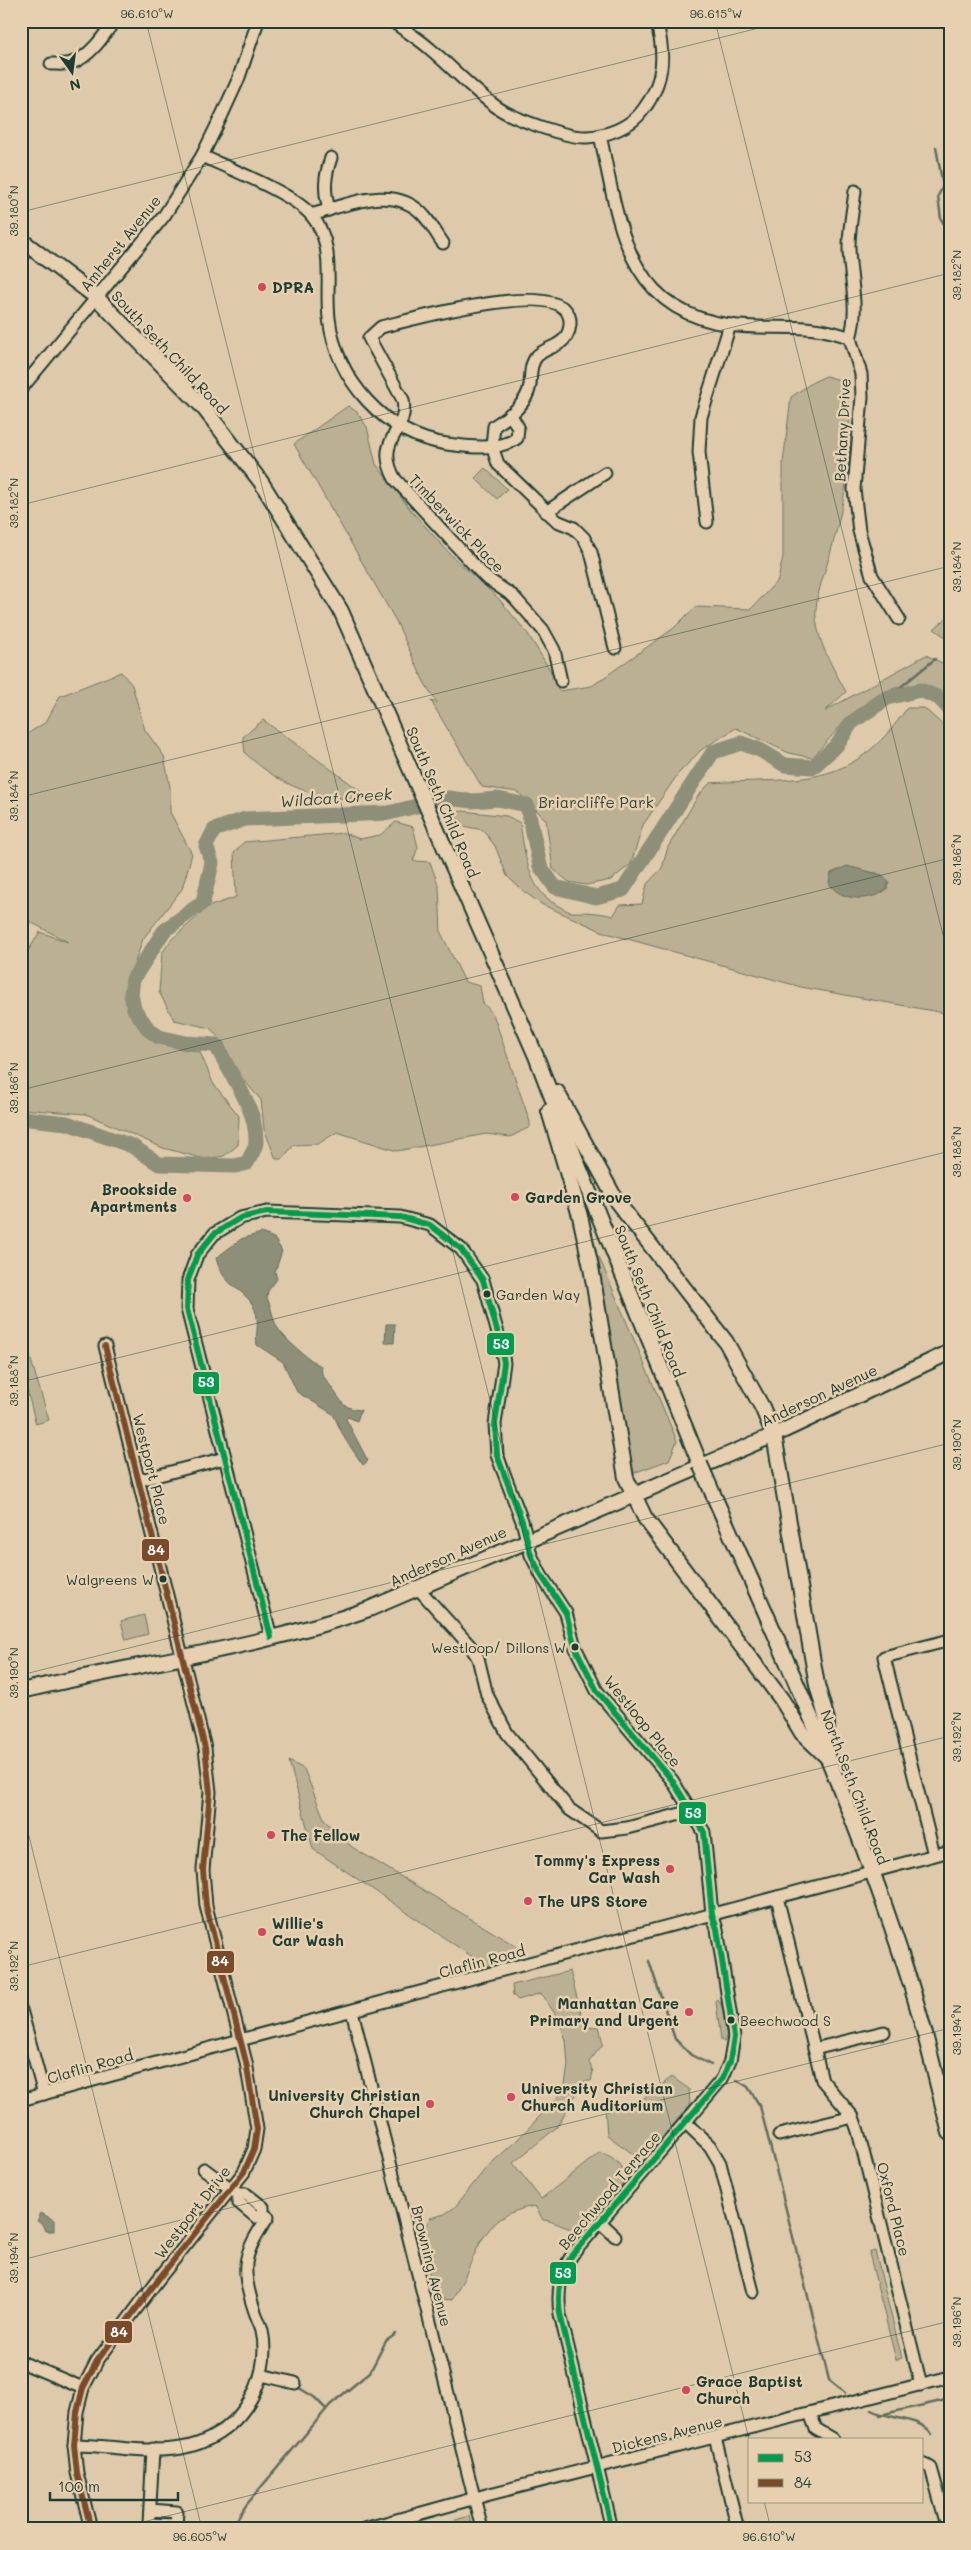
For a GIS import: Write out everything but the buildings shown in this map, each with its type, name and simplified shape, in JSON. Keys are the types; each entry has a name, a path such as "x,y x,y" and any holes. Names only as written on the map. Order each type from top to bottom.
{"main road":[{"name":"South Seth Child Road","path":"21,240 96,297 203,407 261,482 341,610 536,1056 576,1160 700,1464"},
{"path":"536,1056 617,1202 726,1342 746,1374 774,1435 816,1685 827,1720 827,1757"},
{"path":"536,1056 555,1136 580,1216 591,1266 626,1478 645,1518 782,1700 802,1733 827,1757"},
{"name":"Anderson Avenue","path":"21,1691 181,1658 346,1617 774,1435 950,1352"},
{"name":"North Seth Child Road","path":"700,1464 827,1757 871,1870 909,1977 950,2133"}],"street":[{"path":"51,64 69,64 78,61 96,44 114,21"},
{"name":"Amherst Avenue","path":"21,389 72,325 155,228 202,156 238,80 258,21"},
{"path":"392,21 429,47 466,83 499,109 526,122 586,138 629,124 642,112 658,88 662,73 662,49 656,21"},
{"path":"600,135 621,229 634,263 647,282 664,301 680,310 730,325 800,326 835,332 850,338 854,323 855,307 849,244 855,191"},
{"path":"202,156 289,198 312,215 328,258 329,319 337,348 350,377 368,402 382,416 416,436 441,443 463,446 492,446 511,442 517,438 518,427 510,414 492,429 492,446 498,464 546,512 557,521 574,528 584,538 591,552 615,648"},
{"path":"329,210 324,177 331,158"},
{"path":"312,215 379,197 392,198 408,204 424,216 442,243"},
{"name":"Timberwick Place","path":"510,414 527,397 533,360 541,352 562,341 570,329 569,314 550,301 474,304 381,328 370,338 403,400 405,412 387,449 386,464 395,479 485,577 513,596 543,630 554,650 561,681"},
{"path":"707,522 699,452 701,417 730,325"},
{"name":"Bethany Drive","path":"850,338 862,374 862,397 854,489 859,531 872,576 899,619"},
{"path":"546,512 605,473"},
{"path":"271,1637 188,1309 188,1280 197,1255 214,1234 240,1218 267,1212 400,1216 430,1225 452,1241 471,1261 483,1280 491,1305 504,1363 495,1424 497,1455 527,1540"},
{"name":"Westport Place","path":"104,1346 140,1480 181,1658"},
{"path":"140,1480 225,1458"},
{"name":"Westloop Place","path":"527,1540 532,1559 566,1613 575,1647 597,1691 662,1767 704,1832 712,1914"},
{"path":"417,1587 471,1647 482,1668 487,1695 494,1712 553,1792 569,1809 601,1831 627,1828 692,1811"},
{"path":"934,1855 884,1657 950,1640"},
{"name":"Westport Drive","path":"91,2529 77,2473 74,2445 77,2412 83,2388 97,2361 234,2191 254,2149 257,2129 255,2104 206,1906 203,1870 210,1776 205,1748 181,1658"},
{"name":"Claflin Road","path":"21,2100 950,1850"},
{"path":"777,1896 822,2080 853,2117 779,2135"},
{"name":"Beechwood Terrace","path":"612,2529 560,2314 558,2297 560,2278 568,2262 600,2222 722,2079 733,2048 733,2026 717,1929 712,1914"},
{"path":"21,2010 44,2094"},
{"name":"Browning Avenue","path":"352,2011 482,2529"},
{"path":"814,2049 884,2032"},
{"name":"Oxford Place","path":"853,2117 889,2248 922,2385"},
{"path":"686,2123 710,2146 720,2163 753,2292"},
{"path":"74,2445 153,2449 180,2448 214,2436 241,2413 250,2401 261,2375 263,2360 262,2330 244,2278 246,2260 253,2238 268,2217 263,2214 262,2207 246,2194 234,2191 204,2169"},
{"path":"600,2222 615,2236"},
{"path":"21,2362 83,2388"},
{"path":"261,2375 295,2383"},
{"name":"Dickens Avenue","path":"364,2529 474,2498 950,2377"},
{"path":"810,2413 816,2429 831,2438"},
{"path":"715,2437 738,2529"},
{"path":"150,2510 153,2449"},
{"path":"924,2463 931,2468 948,2529"}],"green space":[{"name":"Briarcliffe Park","path":"826,376 843,381 850,423 850,445 841,509 816,607 817,625 825,651 846,692 825,711 926,655 950,667 950,701 936,692 926,689 908,686 892,689 876,696 862,706 812,758 789,753 736,728 701,750 678,774 643,825 631,864 611,880 586,885 569,882 553,869 546,820 518,792 482,787 431,701 437,703 424,682 396,621 294,444 348,406 357,412 367,427 376,464 413,513 453,557 499,599 528,634 550,670 559,691 592,686 674,628 695,607 751,609 778,580 783,556 783,463 791,397 813,382"},
{"path":"485,468 507,489 497,499 475,478"},
{"path":"950,615 950,640 934,629"},
{"path":"121,672 132,685 145,730 164,756 170,787 170,812 192,854 182,889 143,939 126,988 130,1014 154,1041 200,1052 213,1083 239,1116 238,1145 224,1156 205,1159 163,1148 86,1114 21,1109 21,962 40,932 68,942 21,917 21,738 46,722 60,696"},
{"path":"907,708 924,708 944,726 950,737 950,1014 801,987 606,933 541,904 522,890 507,876 495,846 483,830 458,825 455,819 456,812 463,811 507,816 520,823 529,869 539,890 547,898 571,912 587,912 613,916 620,905 642,904 647,884 662,868 668,847 698,796 710,783 770,781 821,775 843,767 865,754 886,735","holes":["869,872 877,873 847,895 842,894"]},
{"path":"263,720 358,789 367,798 349,799 317,794 286,783 258,765 245,753 243,737"},
{"path":"396,822 413,827 418,847 413,861 430,862 439,887 441,933 465,982 480,986 483,1003 493,1014 530,1122 530,1127 510,1137 486,1134 397,1151 337,1132 318,1144 294,1145 282,1159 276,1159 264,1129 261,1100 239,1075 223,1042 210,1028 174,1020 159,992 162,953 171,940 208,907 236,897 234,853 244,842 344,833 360,839 380,835"},
{"path":"599,1257 677,1441 669,1460 631,1474 596,1263 596,1259"},
{"path":"21,1327 49,1420 36,1424 21,1368"},
{"path":"144,1615 148,1634 126,1640 121,1621"},
{"path":"289,1761 304,1769 325,1821 352,1847 524,1951 517,1957 486,1966 313,1849"},
{"path":"570,1971 585,2028 599,2026 603,2044 589,2062 593,2072 591,2081 584,2081 556,2128 513,2163 541,2199 599,2153 609,2156 617,2162 623,2170 626,2180 580,2229 570,2229 543,2220 535,2206 516,2211 501,2219 490,2229 482,2241 452,2300 435,2298 418,2227 426,2225 430,2218 445,2214 455,2207 486,2168 516,2141 564,2091 568,2065 566,2040 559,2020 541,1993 518,2000 513,1995 512,1985"},
{"path":"718,2000 726,2021 727,2032 724,2042 721,2040 716,2002"},
{"path":"672,2077 689,2089 690,2105 647,2155 637,2157 607,2135 605,2108 615,2105 634,2106"},
{"path":"875,2251 902,2358 896,2360 869,2253"},
{"path":"469,2516 472,2529 425,2529"}],"shaded area":[{"path":"847,866 882,875 889,881 887,889 865,898 848,897 841,894 829,883 831,873"},
{"path":"261,1233 274,1238 282,1251 275,1272 277,1279 268,1291 267,1298 275,1324 291,1343 321,1366 322,1374 344,1405 361,1410 357,1421 348,1417 346,1419 368,1461 363,1465 345,1439 333,1414 297,1392 283,1362 257,1345 255,1310 247,1297 229,1282 219,1268 216,1258 241,1239"},
{"path":"386,1324 395,1324 394,1343 385,1343"},
{"path":"41,2213 54,2220 54,2231 46,2231 44,2226 37,2221"}],"waterway":[{"path":"936,147 943,186 938,196 941,219 950,234"},
{"path":"950,289 947,296 950,305"},
{"path":"946,650 950,647"},
{"path":"887,698 935,659"},
{"name":"Wildcat Creek","path":"21,1118 67,1123 132,1146 159,1164 235,1166 247,1163 256,1142 252,1116 242,1092 216,1045 186,1043 159,1037 149,1030 134,1009 131,994 133,979 164,931 203,902 212,863 206,846 214,830 245,819 389,813 448,798 472,801 498,799 527,805 540,866 555,887 596,897 623,890 713,752 741,743 760,750 785,765 813,767 838,744 851,723 887,698 920,690 939,698 950,710"},
{"path":"649,1961 675,2039 691,2055 711,2065"},
{"path":"737,2080 748,2087 760,2106 829,2380 845,2393"},
{"path":"231,2529 247,2504 330,2405 370,2372 386,2341 396,2334"},
{"path":"296,2386 314,2397 326,2409"},
{"path":"880,2415 950,2399"},
{"path":"871,2410 921,2425 932,2434"}],"transit line":[{"name":"53","path":"271,1637 187,1309 188,1280 197,1255 214,1234 240,1218 267,1212 400,1217 430,1225 461,1249 483,1280 500,1341 504,1363 495,1424 497,1455 522,1521 531,1555 541,1575 566,1613 575,1647 597,1691 672,1780 704,1832 712,1914 717,1929 734,2037 730,2061 722,2079 572,2255 560,2283 560,2314 612,2529"},
{"name":"84","path":"91,2529 77,2473 74,2445 77,2412 83,2388 97,2361 160,2277 244,2172 254,2149 257,2129 246,2062 206,1906 203,1870 210,1792 205,1748 105,1346"}],"place":[{"name":"DPRA","path":"262,287"},
{"name":"Garden Grove","path":"515,1197"},
{"name":"Brookside Apartments","path":"187,1198"},
{"name":"Garden Way","path":"487,1294"},
{"name":"Walgreens W","path":"163,1579"},
{"name":"Westloop/ Dillons W","path":"575,1647"},
{"name":"The Fellow","path":"271,1835"},
{"name":"Tommy's Express Car Wash","path":"670,1869"},
{"name":"The UPS Store","path":"528,1901"},
{"name":"Willie's Car Wash","path":"262,1932"},
{"name":"Manhattan Care Primary and Urgent","path":"689,2012"},
{"name":"Beechwood S","path":"731,2020"},
{"name":"University Christian Church Auditorium","path":"511,2097"},
{"name":"University Christian Church Chapel","path":"430,2104"},
{"name":"Grace Baptist Church","path":"686,2390"}]}
